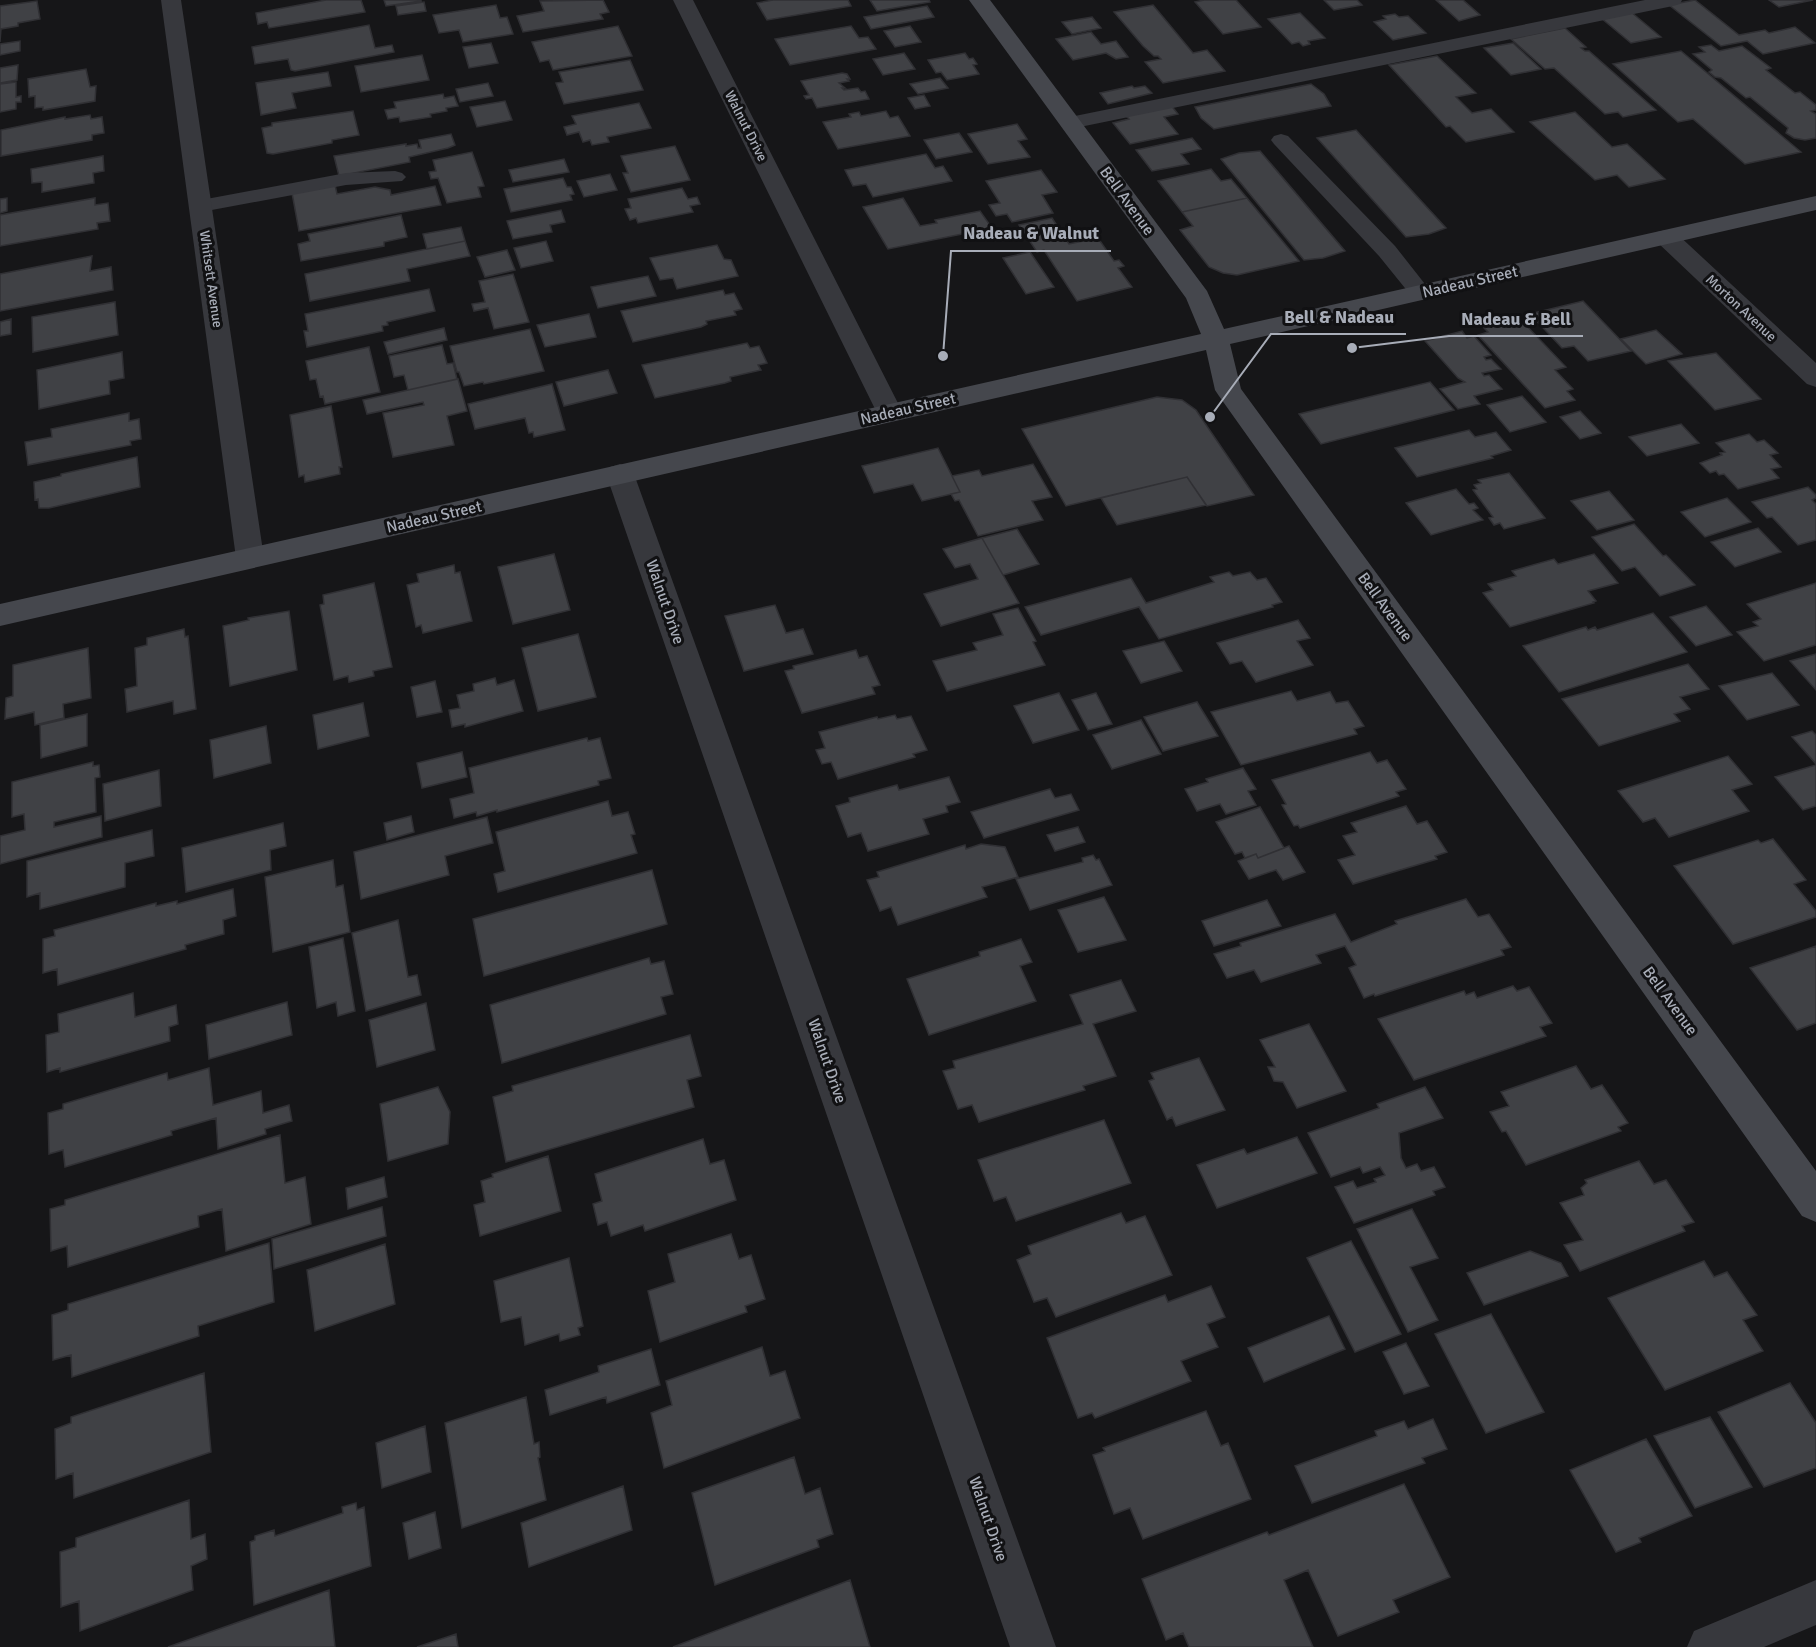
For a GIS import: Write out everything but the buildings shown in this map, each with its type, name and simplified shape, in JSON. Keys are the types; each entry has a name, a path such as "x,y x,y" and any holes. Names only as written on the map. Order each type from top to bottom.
{"main road":[{"name":"Bell Avenue","path":"979,0 1198,297 1216,339 1228,390 1816,1203"},
{"name":"Nadeau Street","path":"0,615 1816,203"}],"street":[{"name":"Whitsett Avenue","path":"171,0 250,558"},
{"name":"Walnut Drive","path":"682,0 890,413"},
{"name":"Morton Avenue","path":"1666,237 1816,378"},
{"name":"Walnut Drive","path":"620,474 1033,1647"},
{"path":"1710,1647 1816,1602"}],"lane":[{"path":"1070,123 1673,0"},
{"path":"1281,140 1387,251 1421,292"},
{"path":"201,206 346,179 395,177"}],"place":[{"name":"Nadeau & Bell","path":"1352,348"},
{"name":"Nadeau & Walnut","path":"943,356"},
{"name":"Bell & Nadeau","path":"1210,417"}]}
